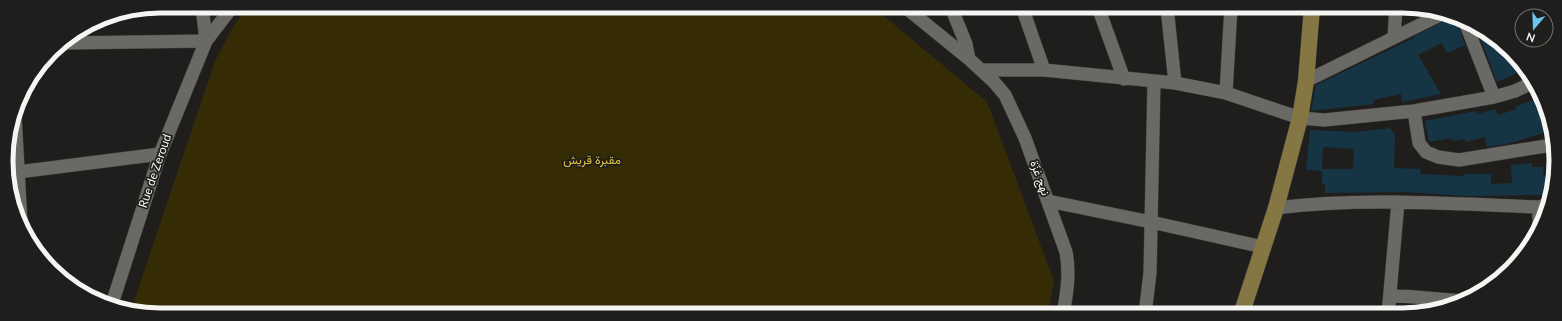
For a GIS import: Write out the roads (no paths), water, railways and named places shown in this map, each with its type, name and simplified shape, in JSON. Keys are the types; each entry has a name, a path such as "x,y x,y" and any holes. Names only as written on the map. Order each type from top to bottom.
{"main road":[{"path":"1243,308 1276,208 1300,118 1306,81 1312,13"}],"street":[{"path":"203,13 206,41"},
{"path":"206,41 228,13"},
{"name":"نهج غزّة","path":"912,13 969,59 994,82 1005,95 1017,119 1066,252 1068,280 1064,308"},
{"path":"953,13 966,44 969,59"},
{"path":"1024,13 1044,70"},
{"path":"1100,13 1124,79"},
{"path":"1168,13 1176,83"},
{"path":"1226,93 1231,13"},
{"path":"1394,37 1396,13"},
{"path":"1306,81 1436,17"},
{"path":"1467,28 1494,97"},
{"path":"70,44 206,41"},
{"name":"Rue de Zeroud","path":"113,300 160,154 206,41"},
{"path":"981,70 1044,70 1176,83 1226,93 1300,118 1324,120 1414,111 1494,97 1515,91 1528,85"},
{"path":"1146,308 1150,273 1154,82"},
{"path":"1414,111 1419,143 1426,152 1438,157 1459,160 1549,147"},
{"path":"15,135 16,181 18,200"},
{"path":"16,181 160,154"},
{"path":"1048,202 1151,222 1263,247"},
{"path":"1276,208 1330,202 1398,202 1542,206"},
{"path":"1389,308 1398,202"},
{"path":"1390,295 1449,300"}],"park label":[{"name":"مقبرة قريش","path":"592,160"}]}
